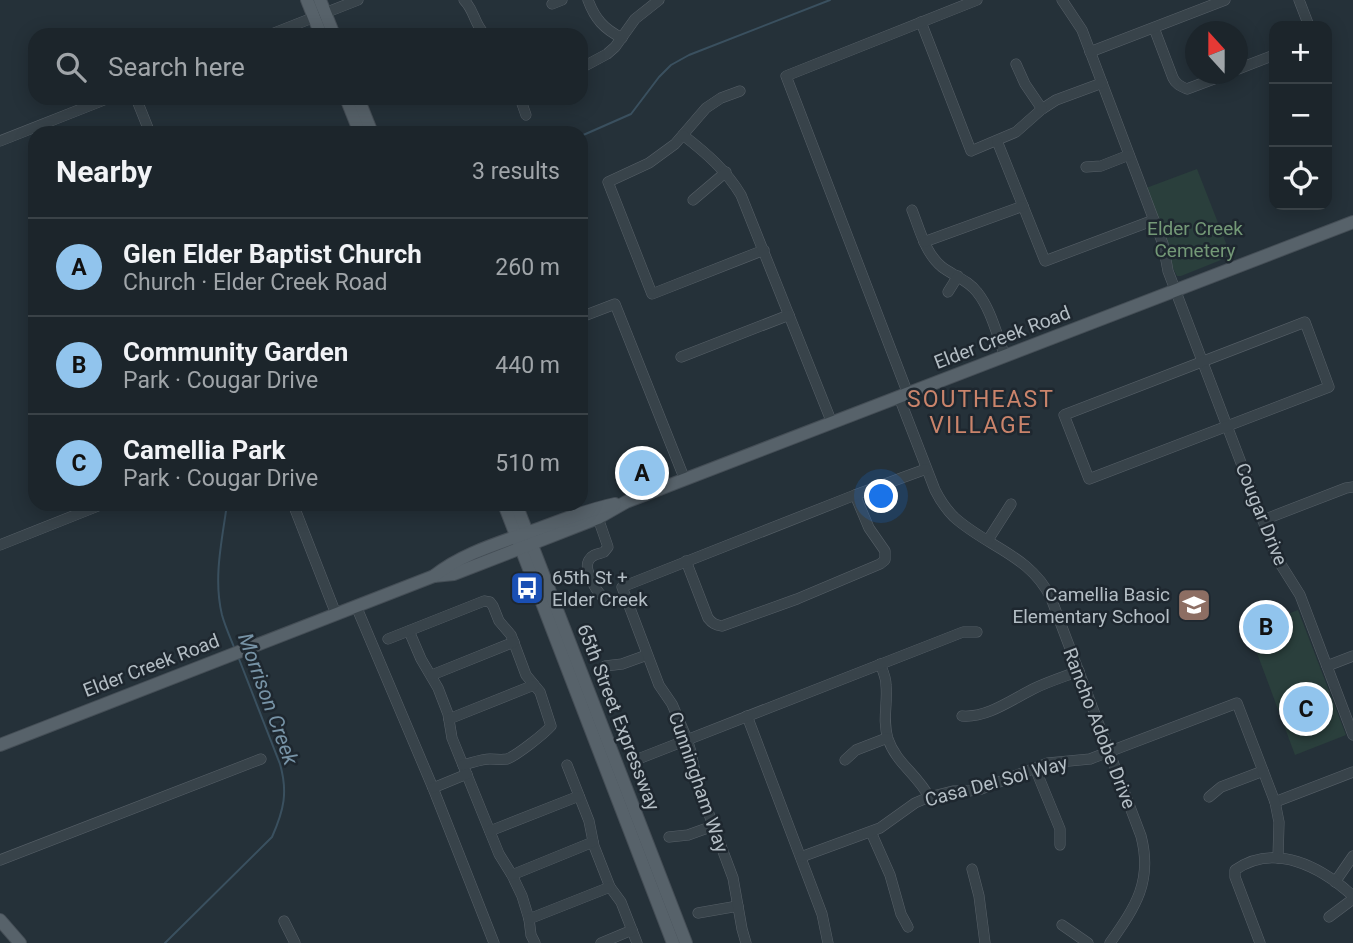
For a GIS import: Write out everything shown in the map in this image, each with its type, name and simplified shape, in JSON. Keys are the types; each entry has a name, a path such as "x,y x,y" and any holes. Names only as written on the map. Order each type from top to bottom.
{"main road":[{"path":"307,0 329,28"},
{"path":"320,0 321,28"},
{"path":"349,105 356,126"},
{"path":"361,105 369,126"},
{"name":"Elder Creek Road","path":"0,745 434,576 448,564 598,518 626,502 1353,222"},
{"name":"Elder Creek Road","path":"588,511 626,502"},
{"name":"65th Street Expressway","path":"508,511 524,541 686,943"},
{"name":"65th Street Expressway","path":"518,511 524,541 673,943"},
{"name":"Elder Creek Road","path":"524,541 588,511"},
{"path":"0,920 20,943"}],"street":[{"path":"287,28 358,0"},
{"path":"464,0 473,12 475,24 479,28"},
{"path":"588,0 599,22 622,38"},
{"path":"588,64 607,54 635,19 659,0"},
{"path":"977,0 921,22 971,151 1016,132 1056,100 1102,83"},
{"name":"Cougar Drive","path":"1062,0 1081,27 1163,244 1168,271 1278,560 1300,595 1353,736"},
{"path":"1090,52 1225,0"},
{"path":"1300,0 1307,21"},
{"name":"Rancho Adobe Drive","path":"921,22 786,76 903,396 934,490 947,510 962,524 1026,565 1046,587 1141,836 1146,861 1140,895 1135,907 1110,943"},
{"path":"1154,27 1175,83 1187,89 1200,84"},
{"path":"1248,65 1269,57"},
{"path":"1016,64 1025,84 1042,109"},
{"path":"740,91 721,98 706,108 663,154 608,182 652,294 764,250"},
{"path":"38,126 91,105"},
{"path":"139,105 147,126"},
{"path":"522,105 526,115"},
{"path":"0,141 28,130"},
{"path":"683,135 715,160 741,195 832,423"},
{"path":"998,141 1045,261 1154,220"},
{"path":"1086,167 1101,166 1129,155"},
{"path":"694,200 726,172"},
{"path":"924,242 1023,206"},
{"path":"912,210 927,249 939,263 973,287 982,299 1005,356"},
{"path":"948,292 958,276"},
{"path":"588,314 615,304 685,480"},
{"path":"681,358 789,315"},
{"path":"1305,322 1329,387 1089,479 1064,415 1202,361 1305,322"},
{"path":"855,495 869,528 885,551 885,560 797,598 722,626 712,624 686,561 855,495 926,469"},
{"path":"1263,520 1346,488 1353,488"},
{"path":"988,540 1012,504"},
{"path":"0,545 85,511"},
{"path":"296,511 336,614"},
{"path":"598,518 608,547 589,559 587,568 596,591 603,597"},
{"name":"Cunningham Way","path":"686,561 622,587 659,685 672,704 687,739 696,782 733,878 747,943"},
{"path":"387,639 484,601 490,602 514,642 526,675 540,692 551,726 545,734 510,758 487,759 433,788"},
{"path":"356,606 433,788 494,943"},
{"path":"409,631 438,688 449,719 452,738 501,858 522,896 534,943"},
{"path":"638,759 962,632 977,632"},
{"path":"432,675 514,642"},
{"path":"604,666 622,664 648,655"},
{"path":"1327,666 1353,656"},
{"path":"880,664 887,686 884,712 887,738 897,757 929,797"},
{"path":"962,716 977,715 1079,671"},
{"path":"449,719 534,685"},
{"name":"Casa Del Sol Way","path":"801,857 872,832 915,803 929,797 941,793 981,789 1058,761 1090,759 1237,703 1263,771"},
{"path":"747,716 822,914 828,943"},
{"path":"845,760 856,750 887,738"},
{"path":"0,860 261,759"},
{"path":"567,765 589,821 593,842 610,887 621,902 637,943"},
{"path":"1035,768 1059,829 1060,845"},
{"path":"1209,797 1220,788 1263,771 1275,802 1279,822 1278,858"},
{"path":"1275,802 1353,772"},
{"path":"490,831 579,796"},
{"path":"669,837 688,835 713,826"},
{"path":"872,832 908,927"},
{"path":"512,875 593,842"},
{"path":"1335,882 1353,856"},
{"path":"1260,943 1235,877 1235,870 1252,861 1278,858 1298,861 1335,882 1353,897 1329,917"},
{"path":"972,869 979,896 985,943"},
{"path":"529,919 610,887"},
{"path":"698,913 738,906"},
{"path":"284,921 295,943"},
{"path":"1062,925 1088,943"},
{"path":"601,943 632,930"}],"green space":[{"name":"Elder Creek Cemetery","path":"1197,169 1231,256 1177,276 1171,264 1167,241 1146,188"},
{"path":"1298,610 1346,735 1295,755 1248,629"}],"waterway":[{"name":"Morrison Creek","path":"588,133 631,114 659,77 671,65 689,55 830,0"},
{"name":"Morrison Creek","path":"226,511 218,587 222,615 234,647"},
{"name":"Morrison Creek","path":"165,943 272,837 282,809 284,783 280,764 239,659"}],"place":[{"name":"Glen Elder Baptist Church","path":"642,473"},
{"name":"65th St + Elder Creek","path":"527,588"},
{"name":"Camellia Basic Elementary School","path":"1194,605"},
{"name":"Community Garden","path":"1266,627"},
{"name":"Camellia Park","path":"1306,709"}],"district":[{"name":"SOUTHEAST VILLAGE","path":"981,412"}]}
